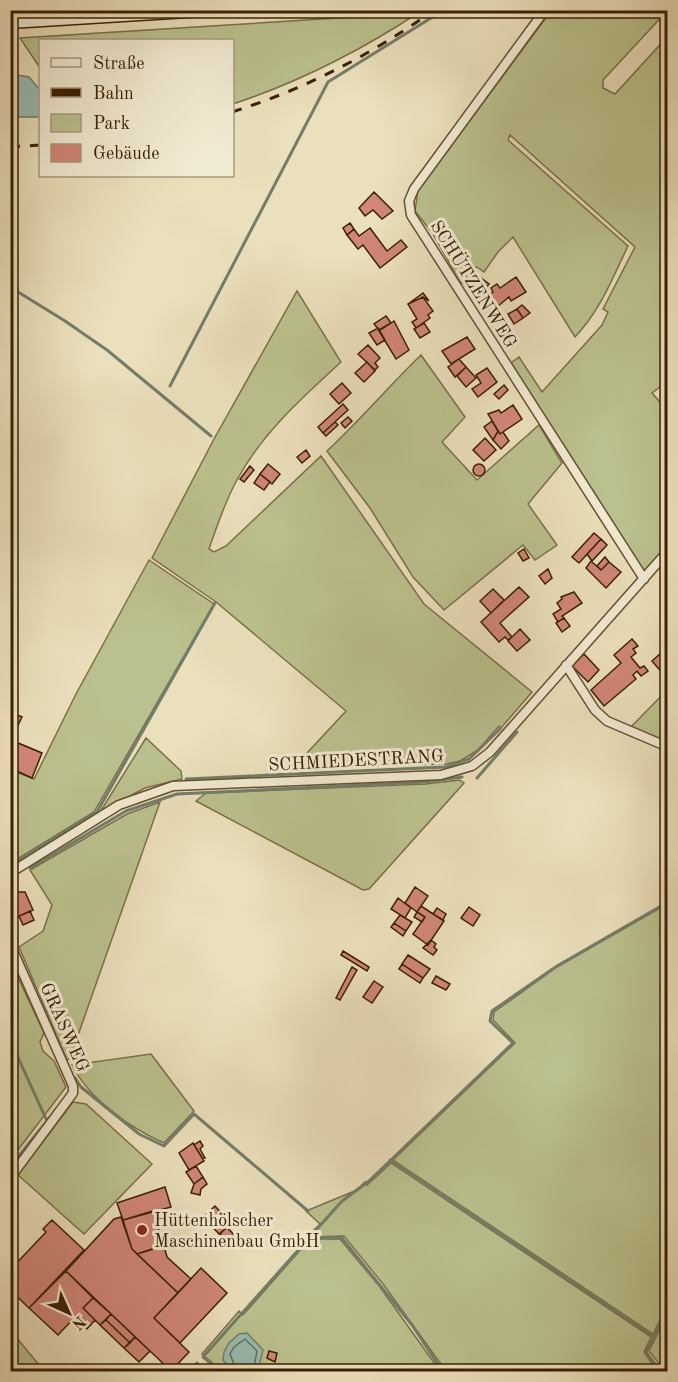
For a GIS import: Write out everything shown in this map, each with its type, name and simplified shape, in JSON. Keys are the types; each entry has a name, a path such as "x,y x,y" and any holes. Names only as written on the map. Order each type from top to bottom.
{"main road":[{"path":"10,22 204,10"}],"street":[{"name":"SCHÜTZENWEG","path":"545,10 414,189 409,201 411,215 644,579"},
{"name":"SCHMIEDESTRANG","path":"10,873 119,805 173,786 441,775 472,766 490,752 668,552"},
{"path":"566,665 595,710 607,721 668,747"},
{"name":"GRASWEG","path":"10,944 73,1086 73,1093 10,1178"}],"green space":[{"path":"551,11 667,11 603,80 603,88 615,94 667,37 668,381 652,393 667,410 664,427 668,435 668,546 644,572 511,363 519,357 542,392 602,325 608,312 603,309 635,247 510,135 508,140 628,246 599,305 575,337 513,237 498,252 484,272 477,267 473,268 461,284 433,234 415,211 418,190"},
{"path":"418,13 328,64 282,86 234,104 234,39 39,39 39,66 20,38"},
{"path":"297,291 341,362 284,416 258,447 233,488 209,549 214,552 226,546 321,456 424,604 532,692 501,728 499,726 478,750 460,761 446,764 294,767 346,711 216,602 152,558 214,439"},
{"path":"421,355 465,417 442,442 477,480 539,425 562,463 528,504 557,545 535,560 523,545 444,610 413,577 370,508 327,451"},
{"path":"149,560 214,604 94,812 11,863 11,770 34,779 76,694"},
{"path":"667,690 667,732 660,740 630,728"},
{"path":"146,738 181,771 182,779 145,788 100,812"},
{"path":"460,780 464,783 369,889 363,890 196,801 206,793 425,784"},
{"path":"160,802 70,1058 67,1060 19,947 43,931 52,905 30,870 127,814"},
{"path":"667,904 668,1304 653,1334 393,1160 515,1043 493,1020 494,1012 557,967"},
{"path":"10,960 44,1033 40,1042 43,1051 54,1061 66,1087 11,1159"},
{"path":"151,1054 194,1111 164,1143 124,1121 100,1101 79,1077 72,1065"},
{"path":"73,1102 86,1104 152,1164 84,1234 18,1175"},
{"path":"391,1163 651,1337 644,1352 657,1371 446,1371 383,1284 344,1236 307,1237 320,1224 306,1211 357,1190 365,1182 367,1185"},
{"path":"310,1239 340,1239 380,1287 440,1371 222,1371 202,1354 239,1311 243,1315"},
{"path":"667,1315 667,1371 665,1371 649,1351"},
{"path":"11,1331 44,1371 11,1371"}],"water":[{"path":"11,74 29,77 39,89 39,117 11,117"},
{"path":"247,1333 263,1350 258,1371 233,1371 223,1360 224,1352 229,1343 239,1334"}],"building":[{"path":"374,192 393,211 382,219 373,210 365,216 359,208"},
{"path":"350,223 354,229 347,235 343,228"},
{"path":"370,228 387,251 401,240 407,247 380,268 363,245 358,249 347,235 354,229 359,236"},
{"path":"473,272 489,284 480,296 464,284"},
{"path":"516,277 526,292 511,301 509,297 497,307 489,295 493,292 491,288 497,284 500,288"},
{"path":"423,293 429,301 423,297 408,304"},
{"path":"423,297 433,311 428,315 430,318 416,328 412,322 417,319 408,304"},
{"path":"522,305 530,313 523,318 517,309"},
{"path":"517,309 523,318 514,324 508,314"},
{"path":"386,316 391,323 379,330 374,324"},
{"path":"394,321 409,350 396,359 379,331"},
{"path":"424,323 430,332 420,338 414,329"},
{"path":"378,328 385,340 377,345 369,333"},
{"path":"467,337 475,349 451,364 442,351"},
{"path":"368,345 380,358 375,363 378,367 375,370 358,354"},
{"path":"459,359 466,367 455,377 448,367"},
{"path":"367,362 375,371 364,382 355,373"},
{"path":"466,367 476,378 466,387 457,376"},
{"path":"487,368 497,382 478,397 472,389 481,383 476,375"},
{"path":"342,383 351,393 339,404 330,394"},
{"path":"504,385 508,390 499,399 494,394"},
{"path":"343,404 348,410 323,433 318,427"},
{"path":"513,405 522,419 500,434 488,414 499,410 501,413"},
{"path":"348,417 352,421 345,428 341,423"},
{"path":"492,421 498,431 493,440 484,427"},
{"path":"335,422 338,425 326,436 323,433"},
{"path":"498,431 500,434 503,432 509,441 501,449 493,440"},
{"path":"485,438 496,450 484,461 473,450"},
{"path":"306,450 310,456 302,463 297,457"},
{"path":"268,464 280,474 272,484 260,474"},
{"path":"481,464 484,465 484,475 477,476 474,475 473,468 474,465"},
{"path":"250,466 254,470 244,482 240,479"},
{"path":"260,474 270,482 264,490 254,483"},
{"path":"594,533 601,539 579,563 572,557"},
{"path":"601,539 607,545 592,561 587,554"},
{"path":"524,549 529,558 523,561 518,553"},
{"path":"605,557 609,562 601,570 597,566"},
{"path":"591,561 601,570 609,562 621,572 606,588 586,568"},
{"path":"548,569 552,578 545,584 539,576"},
{"path":"519,587 529,597 500,623 512,637 508,640 505,637 499,642 481,622"},
{"path":"493,589 504,600 491,613 480,601"},
{"path":"574,592 582,603 562,616 564,618 558,622 553,614 561,609 557,603 562,599 561,597"},
{"path":"564,618 570,626 562,632 556,623"},
{"path":"520,629 530,640 517,651 508,641"},
{"path":"632,639 638,646 633,649 636,653 631,657 640,668 644,666 648,671 641,676 637,671 633,675 636,679 604,706 591,690 621,663 614,655"},
{"path":"661,653 668,660 668,673 665,676 652,661"},
{"path":"584,654 599,670 588,682 572,666"},
{"path":"10,712 22,717 11,740 42,753 32,778 10,768"},
{"path":"415,887 428,896 417,912 405,903"},
{"path":"18,892 25,892 33,910 17,917 10,898"},
{"path":"398,898 411,908 405,918 391,909"},
{"path":"421,906 444,921 428,945 413,934 425,917 417,912"},
{"path":"469,907 480,915 473,926 461,918"},
{"path":"437,908 446,914 443,920 433,914"},
{"path":"30,911 34,920 23,925 19,916"},
{"path":"417,912 425,917 422,922 414,917"},
{"path":"400,915 412,922 406,931 394,923"},
{"path":"394,923 406,931 403,936 391,927"},
{"path":"431,940 436,944 434,947 437,950 433,955 423,948"},
{"path":"343,951 369,967 367,971 341,955"},
{"path":"408,955 430,969 423,978 402,964"},
{"path":"402,964 423,978 420,983 399,969"},
{"path":"352,967 357,970 340,1000 336,998"},
{"path":"436,976 450,984 446,990 432,983"},
{"path":"374,981 383,987 372,1003 363,997"},
{"path":"200,1141 203,1146 200,1149 205,1158 203,1159 194,1145"},
{"path":"193,1143 204,1161 189,1170 179,1153"},
{"path":"196,1166 203,1177 194,1184 186,1172"},
{"path":"203,1177 207,1184 201,1189 200,1195 191,1193 194,1184"},
{"path":"165,1187 171,1207 123,1220 117,1203"},
{"path":"215,1206 231,1224 219,1234 203,1217"},
{"path":"153,1211 162,1240 161,1245 164,1245 137,1254 132,1249 123,1220"},
{"path":"121,1217 132,1249 178,1293 154,1318 189,1352 171,1371 66,1271 114,1219"},
{"path":"52,1220 84,1250 29,1308 10,1290 10,1270 46,1232 43,1229"},
{"path":"227,1227 234,1235 226,1241 220,1234"},
{"path":"164,1246 167,1257 191,1279 178,1293 137,1254"},
{"path":"201,1268 227,1293 180,1343 154,1318"},
{"path":"66,1271 93,1298 83,1308 95,1320 87,1329 75,1317 58,1335 29,1308"},
{"path":"93,1298 111,1314 100,1325 83,1308"},
{"path":"111,1314 135,1337 130,1343 106,1320"},
{"path":"106,1320 130,1343 124,1348 100,1325"},
{"path":"135,1337 150,1351 139,1362 124,1348"},
{"path":"269,1351 277,1353 275,1362 267,1358"}],"waterway":[{"path":"170,386 328,82 439,13"},
{"path":"10,287 107,350 211,436"},
{"path":"10,865 97,812 215,603"},
{"path":"186,779 445,767 469,759 500,729"},
{"path":"477,778 517,732"},
{"path":"30,868 126,811 177,794 425,782 462,777"},
{"path":"309,1238 342,1201 369,1181 513,1043 490,1021 492,1011 557,966 668,902"},
{"path":"10,1040 47,1121"},
{"path":"75,1078 81,1087 139,1134 164,1146 194,1114 308,1211"},
{"path":"10,1167 55,1111"},
{"path":"390,1160 654,1337"},
{"path":"220,1372 203,1357 309,1238 342,1238 412,1325 443,1372"},
{"path":"661,1372 646,1352 668,1310"},
{"path":"190,1372 197,1363"}],"railway":[{"path":"234,111 286,93 337,69 386,42 434,10"},
{"path":"10,147 39,145"}],"place":[{"name":"Hüttenhölscher Maschinenbau GmbH","path":"142,1230"}]}
